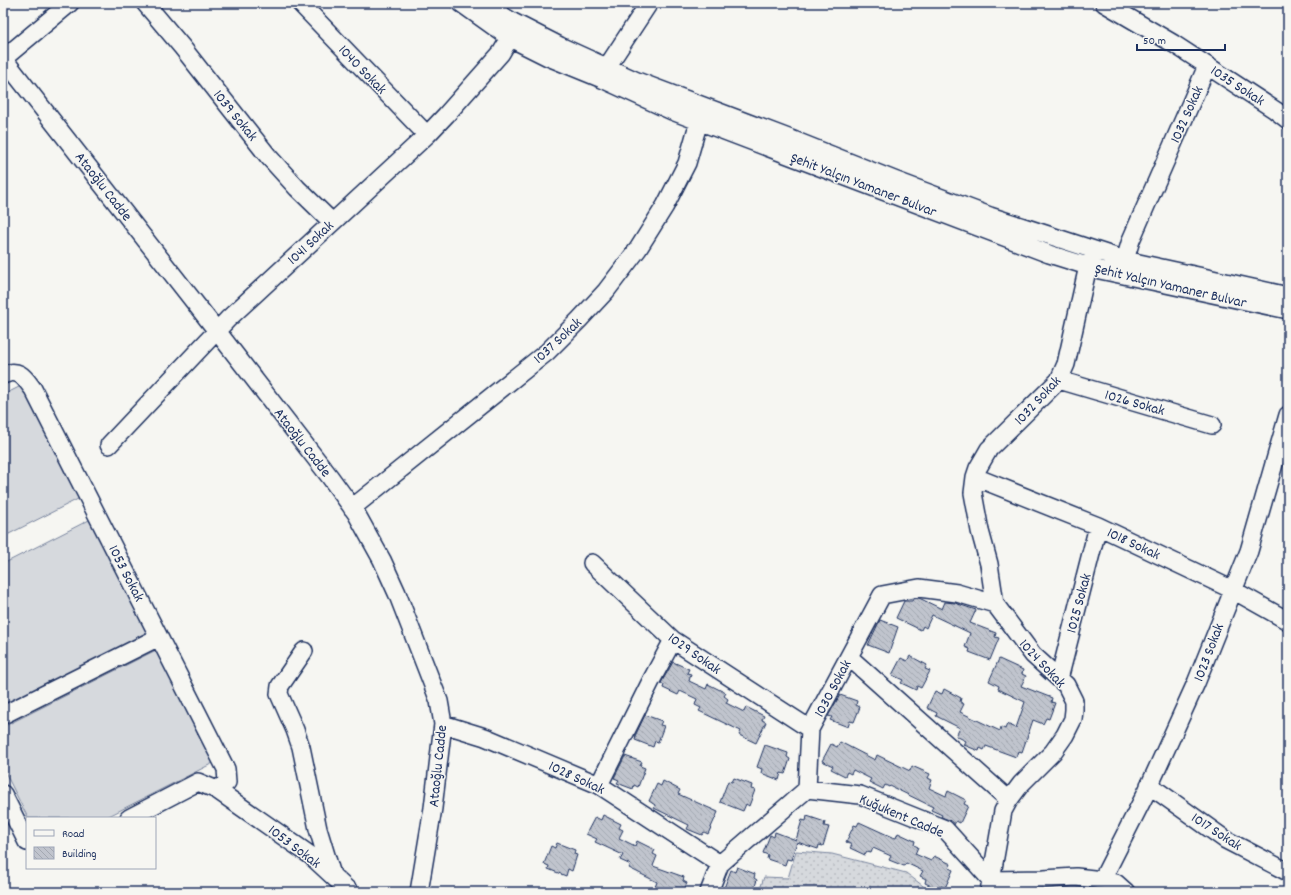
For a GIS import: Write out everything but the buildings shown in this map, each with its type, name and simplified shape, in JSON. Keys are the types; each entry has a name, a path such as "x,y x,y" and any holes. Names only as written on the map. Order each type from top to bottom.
{"street":[{"path":"3,58 70,3"},
{"name":"1039 Sokak","path":"145,3 182,47 268,156 296,188 332,222"},
{"name":"1040 Sokak","path":"300,3 427,135"},
{"name":"Şehit Yalçın Yamaner Bulvar","path":"461,3 514,31 548,57 604,73 672,111 702,114 1035,249 1091,258 1288,310"},
{"path":"482,3 514,31"},
{"path":"604,73 649,3"},
{"name":"1035 Sokak","path":"1104,3 1174,44 1276,110 1288,120"},
{"name":"1041 Sokak","path":"109,445 217,331 332,222 427,135 501,52 514,31"},
{"name":"Ataoğlu Cadde","path":"3,58 217,331 352,508 382,560 397,593 439,701 443,724 433,808 419,892"},
{"name":"1032 Sokak","path":"1123,267 1131,240 1208,66"},
{"name":"1037 Sokak","path":"352,508 547,352 606,291 638,249 665,206 687,163 702,114"},
{"name":"1032 Sokak","path":"975,477 978,468 989,449 1059,380 1066,364 1091,258"},
{"path":"1123,267 1212,278 1288,296"},
{"name":"1053 Sokak","path":"3,375 17,372 24,377 33,389 226,769 227,782 217,790"},
{"name":"1026 Sokak","path":"1059,380 1212,424"},
{"name":"1023 Sokak","path":"1102,880 1149,785 1196,683 1249,550 1288,415"},
{"name":"1018 Sokak","path":"975,477 1098,526 1232,590 1288,621"},
{"name":"1024 Sokak","path":"975,477 973,493 995,604 1032,655 1066,685 1074,701 1073,719 1065,736 1053,752 1021,784 1008,800 1004,811 990,886"},
{"name":"1025 Sokak","path":"1059,679 1098,526"},
{"name":"1029 Sokak","path":"592,562 673,640 810,728"},
{"name":"1030 Sokak","path":"807,789 810,728 882,595 919,588 957,593 995,604"},
{"path":"3,715 159,637"},
{"path":"599,785 673,640"},
{"path":"304,651 280,686 279,694 296,730 318,829 332,874"},
{"path":"849,657 1008,800"},
{"name":"1028 Sokak","path":"443,724 485,737 599,785 720,864"},
{"name":"1053 Sokak","path":"130,817 198,782 217,790 310,855 350,892"},
{"name":"1017 Sokak","path":"1149,785 1226,840 1288,872"},
{"path":"709,892 720,864 807,789"},
{"name":"Kuğukent Cadde","path":"807,789 860,795 945,829 990,886"},
{"path":"3,794 26,840"},
{"path":"1076,877 1086,892"},
{"path":"990,886 1044,886 1076,877 1102,880 1116,884 1126,892"}],"shaded area":[{"path":"23,385 80,498 3,537 3,395"},
{"path":"93,518 151,632 3,706 3,564"},
{"path":"158,649 215,762 107,817 28,817 3,768 3,727"},
{"path":"796,851 832,854 906,873 931,892 759,892 764,877 788,878"}]}
